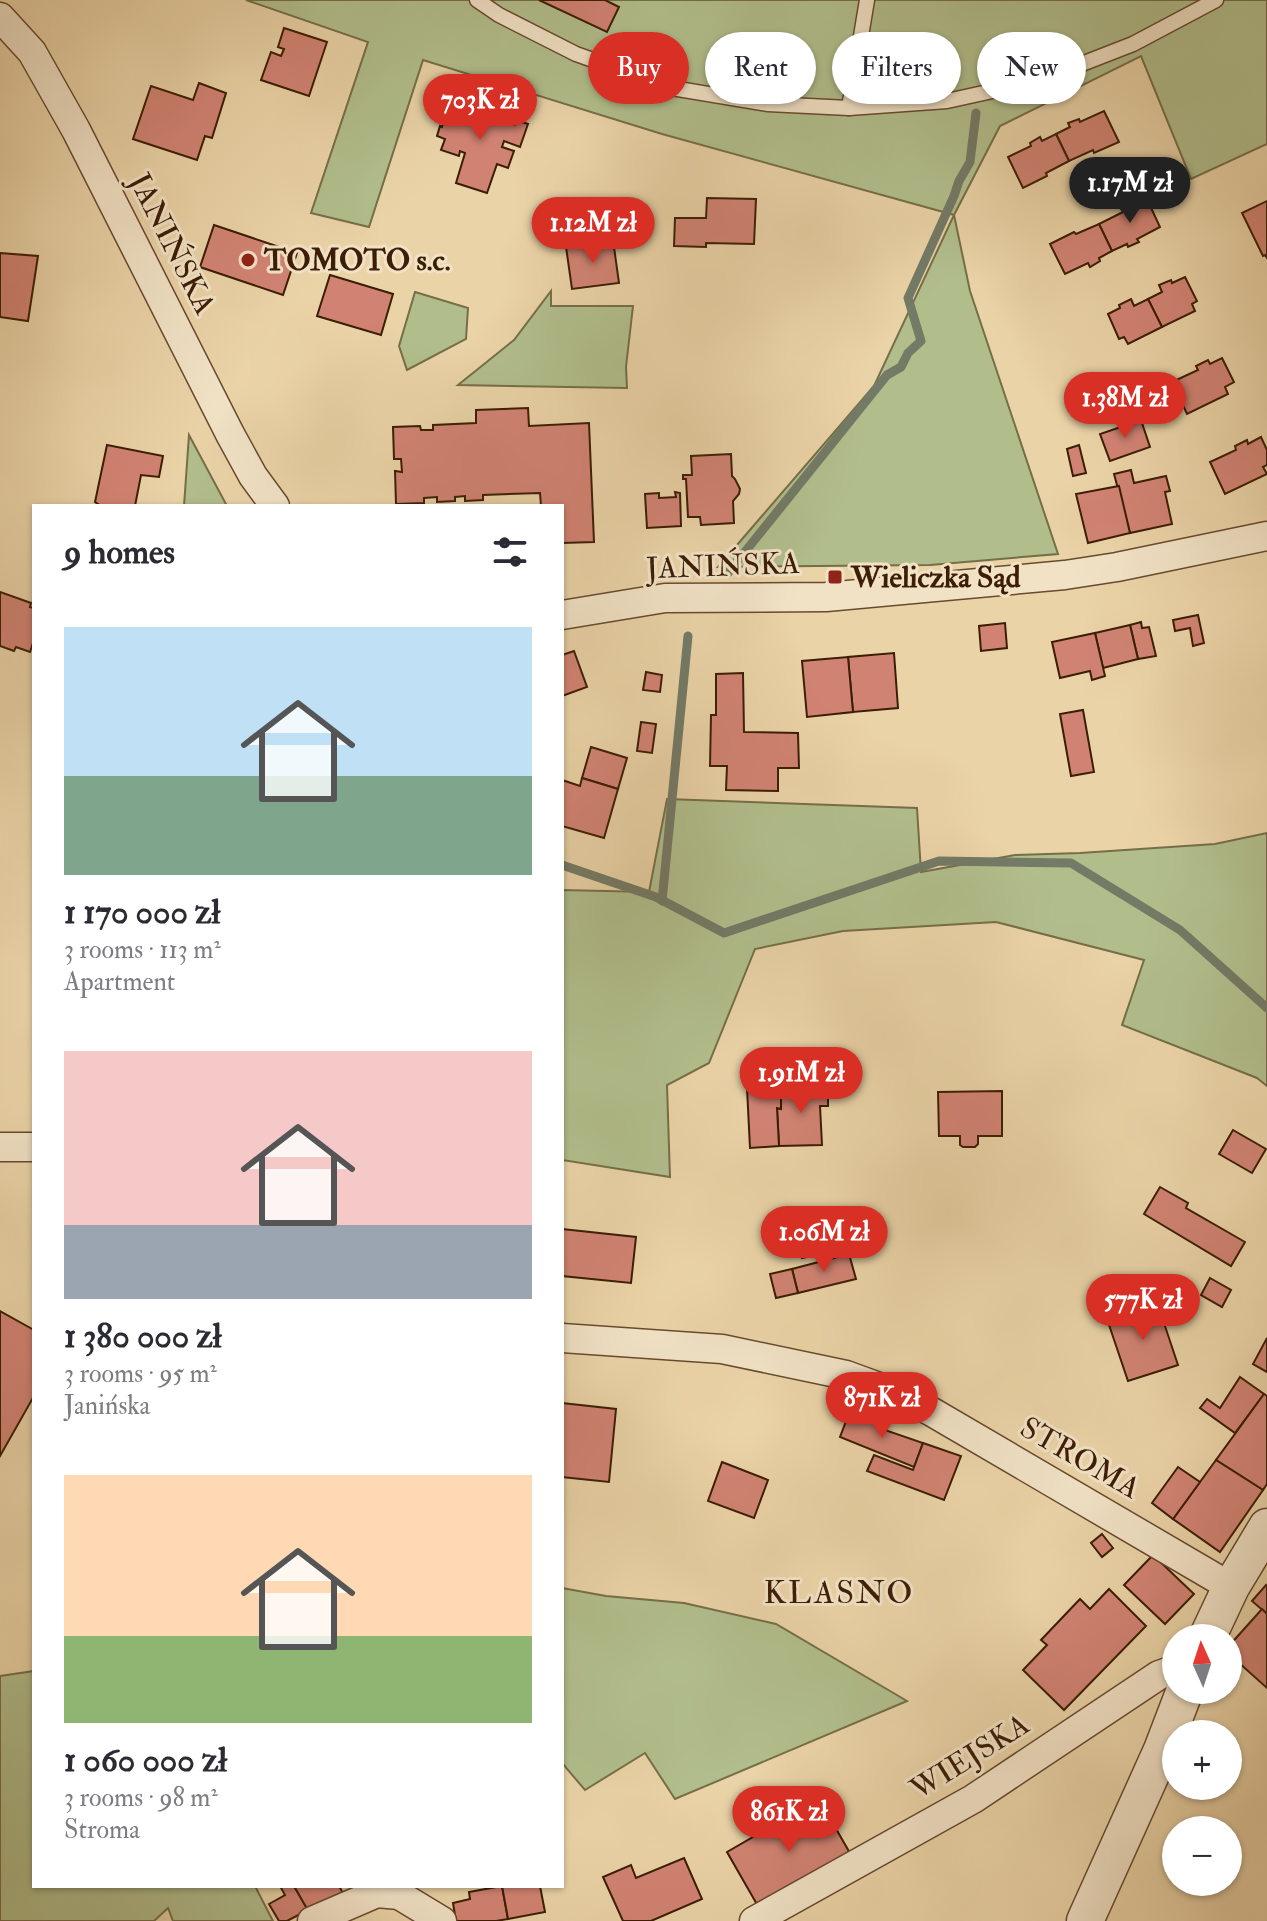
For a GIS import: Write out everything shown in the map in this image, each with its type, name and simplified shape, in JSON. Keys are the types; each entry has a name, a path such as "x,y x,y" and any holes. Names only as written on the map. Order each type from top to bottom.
{"street":[{"name":"JANIŃSKA","path":"0,17 39,64 76,130 230,434 253,476 274,504"},
{"name":"JANIŃSKA","path":"564,615 665,598 826,597 1065,575 1267,536"},
{"path":"0,1147 32,1147"},
{"name":"STROMA","path":"564,1338 722,1349 846,1375 890,1391 932,1412 1231,1587"},
{"path":"1214,1624 1231,1587 1267,1527"},
{"name":"WIEJSKA","path":"754,1921 973,1799 1162,1674"},
{"path":"1090,1919 1180,1704"},
{"path":"312,1921 377,1893 399,1895 442,1921"}],"lane":[{"path":"477,0 499,15 576,54 672,88 768,104 849,108 947,101 1038,81 1133,44 1216,0"},
{"path":"849,108 867,0"}],"green space":[{"path":"246,0 1267,0 1267,144 1191,179 1141,56 1086,83 1086,32 977,32 977,104 1044,104 1000,126 954,215 662,134 423,60 369,227 311,213 368,42"},
{"path":"954,215 970,291 1058,554 930,565 718,567 874,386"},
{"path":"551,291 551,306 633,306 626,367 627,388 458,385 514,340"},
{"path":"415,292 468,308 466,339 407,370 399,346"},
{"path":"189,435 226,504 184,504"},
{"path":"667,799 917,808 921,872 1015,855 1215,844 1267,833 1267,1086 1257,1078 1122,1025 1144,960 996,922 843,931 755,949 709,1063 667,1085 670,1177 564,1160 564,890 649,892"},
{"path":"564,1588 606,1596 684,1603 776,1624 907,1701 675,1799 645,1753 585,1790 564,1765"},
{"path":"32,1671 32,1888 256,1888 273,1921 173,1921 168,1908 154,1921 0,1921 0,1676"}],"building":[{"path":"539,0 605,0 619,7 607,32"},
{"path":"284,28 327,42 309,96 261,80 271,52 281,56 284,49 278,47"},
{"path":"199,83 226,93 212,138 205,136 197,160 133,139 151,86 193,100"},
{"path":"451,99 473,106 472,111 483,115 487,102 506,108 502,121 515,125 516,120 528,124 520,147 504,141 502,147 514,151 508,168 497,164 487,193 456,183 465,153 460,151 459,156 441,150 445,139 437,136"},
{"path":"1104,111 1119,142 1069,161 1056,134 1070,127 1068,123 1079,119 1080,122"},
{"path":"1056,134 1069,161 1023,188 1008,157 1031,146 1030,143 1040,137 1042,141"},
{"path":"1146,197 1160,227 1137,239 1139,242 1112,251 1099,224"},
{"path":"707,198 756,199 754,244 674,246 675,218 706,218"},
{"path":"1267,201 1267,258 1263,256 1242,213"},
{"path":"1099,224 1112,251 1090,267 1088,263 1065,274 1050,244"},
{"name":"TOMOTO s.c.","path":"214,225 297,253 283,295 200,267"},
{"path":"613,240 619,283 572,289 566,247"},
{"path":"0,253 38,256 28,321 0,317"},
{"path":"330,275 393,294 381,335 317,316"},
{"path":"1185,277 1197,301 1192,304 1195,311 1162,327 1148,299 1162,292 1159,285"},
{"path":"1131,299 1134,306 1148,299 1162,327 1128,344 1124,337 1119,339 1108,314"},
{"path":"1222,358 1234,382 1225,387 1228,394 1187,414 1172,382 1198,370 1196,366 1208,360 1210,364"},
{"path":"528,408 529,426 589,423 594,542 564,543 564,504 541,504 540,493 483,495 483,500 465,501 465,496 455,497 455,501 437,502 437,497 424,498 424,503 396,504 395,471 402,472 401,459 394,459 393,427 420,426 421,430 433,430 433,425 476,423 476,410"},
{"path":"1141,420 1150,447 1110,461 1100,434"},
{"path":"1261,437 1267,450 1267,465 1263,467 1267,474 1225,494 1210,462 1236,450 1235,446 1247,440 1248,444"},
{"path":"107,445 163,456 159,477 141,475 135,504 95,502"},
{"path":"1079,445 1086,473 1073,476 1067,449"},
{"path":"731,454 732,476 740,489 733,501 734,523 701,525 700,517 688,517 686,479 683,475 692,475 691,456"},
{"path":"1131,470 1134,483 1166,476 1170,491 1165,492 1172,524 1130,533 1114,474"},
{"path":"1119,486 1130,533 1088,543 1076,494"},
{"path":"675,492 680,493 681,526 647,528 645,494 659,493 659,498 676,497"},
{"path":"0,592 31,603 32,646 30,652 0,646"},
{"path":"1198,615 1204,643 1193,646 1190,628 1175,631 1173,620"},
{"path":"1141,622 1142,628 1149,627 1156,656 1138,659 1130,625"},
{"path":"1005,623 1007,648 981,651 979,626"},
{"path":"1130,625 1138,659 1103,668 1095,633"},
{"path":"1095,633 1105,676 1092,680 1090,671 1060,678 1052,642"},
{"path":"574,651 587,687 564,695 564,654"},
{"path":"894,653 898,708 853,712 848,657"},
{"path":"848,657 853,712 807,717 802,661"},
{"path":"646,672 662,675 660,692 643,690"},
{"path":"743,673 744,732 798,733 799,768 778,768 778,791 726,790 727,766 710,766 711,715 716,715 716,674"},
{"path":"1083,710 1094,772 1071,776 1060,714"},
{"path":"641,722 656,724 652,753 637,751"},
{"path":"591,747 627,758 618,789 582,778"},
{"path":"582,778 618,789 604,838 564,827 564,781 580,786"},
{"path":"828,1085 828,1106 820,1106 822,1145 779,1146 777,1108 781,1109 781,1087"},
{"path":"781,1087 781,1109 777,1108 779,1146 750,1148 747,1088"},
{"path":"1002,1091 1002,1136 978,1136 975,1147 963,1147 960,1136 939,1136 938,1092"},
{"path":"1233,1130 1266,1149 1252,1173 1219,1154"},
{"path":"1160,1187 1188,1203 1186,1208 1245,1242 1231,1266 1144,1214"},
{"path":"867,1216 872,1236 854,1239 855,1247 802,1258 796,1231"},
{"path":"564,1229 636,1237 631,1283 564,1276"},
{"path":"849,1254 856,1279 798,1293 792,1269"},
{"path":"792,1269 798,1293 776,1298 770,1274"},
{"path":"1210,1278 1231,1290 1222,1307 1201,1295"},
{"path":"1157,1302 1178,1365 1128,1381 1107,1319"},
{"path":"0,1311 32,1329 32,1400 0,1456"},
{"path":"1267,1338 1267,1372 1253,1364"},
{"path":"1240,1377 1264,1394 1235,1433 1200,1408 1207,1399 1220,1408"},
{"path":"1264,1394 1267,1396 1267,1484 1263,1490 1216,1460"},
{"path":"564,1403 616,1409 609,1482 564,1477"},
{"path":"848,1416 865,1423 867,1416 879,1420 876,1427 923,1443 914,1467 840,1437"},
{"path":"923,1443 961,1456 944,1500 867,1471 874,1455 913,1470"},
{"path":"1216,1460 1263,1490 1220,1552 1173,1519"},
{"path":"722,1462 768,1480 754,1518 708,1501"},
{"path":"1178,1467 1200,1482 1173,1519 1152,1503"},
{"path":"1102,1534 1113,1548 1102,1557 1091,1543"},
{"path":"1153,1555 1194,1594 1165,1624 1124,1585"},
{"path":"1267,1587 1267,1614 1252,1601"},
{"path":"1109,1589 1146,1626 1064,1710 1023,1670 1047,1645 1041,1640 1080,1599 1090,1609"},
{"path":"1262,1609 1267,1614 1267,1688 1242,1666 1242,1631"},
{"path":"819,1799 851,1855 759,1908 727,1852"},
{"path":"684,1858 702,1899 651,1921 623,1921 603,1877 631,1865 636,1878"},
{"path":"281,1888 295,1888 308,1910 287,1921 279,1921 269,1904 285,1895"},
{"path":"295,1888 340,1888 344,1895 310,1914"},
{"path":"502,1888 508,1919 456,1921 453,1903 470,1899 469,1892"},
{"path":"502,1888 540,1888 545,1912 508,1919"}],"waterway":[{"path":"728,573 887,375 901,367 908,353 921,341 908,298 970,162 976,113"},
{"path":"662,901 688,636"},
{"path":"564,866 656,897 724,933 939,861 1071,863 1180,930 1267,1008"}],"place":[{"name":"TOMOTO s.c.","path":"248,260"},
{"name":"Wieliczka Sąd","path":"835,577"}],"district":[{"name":"KLASNO","path":"839,1593"}]}
